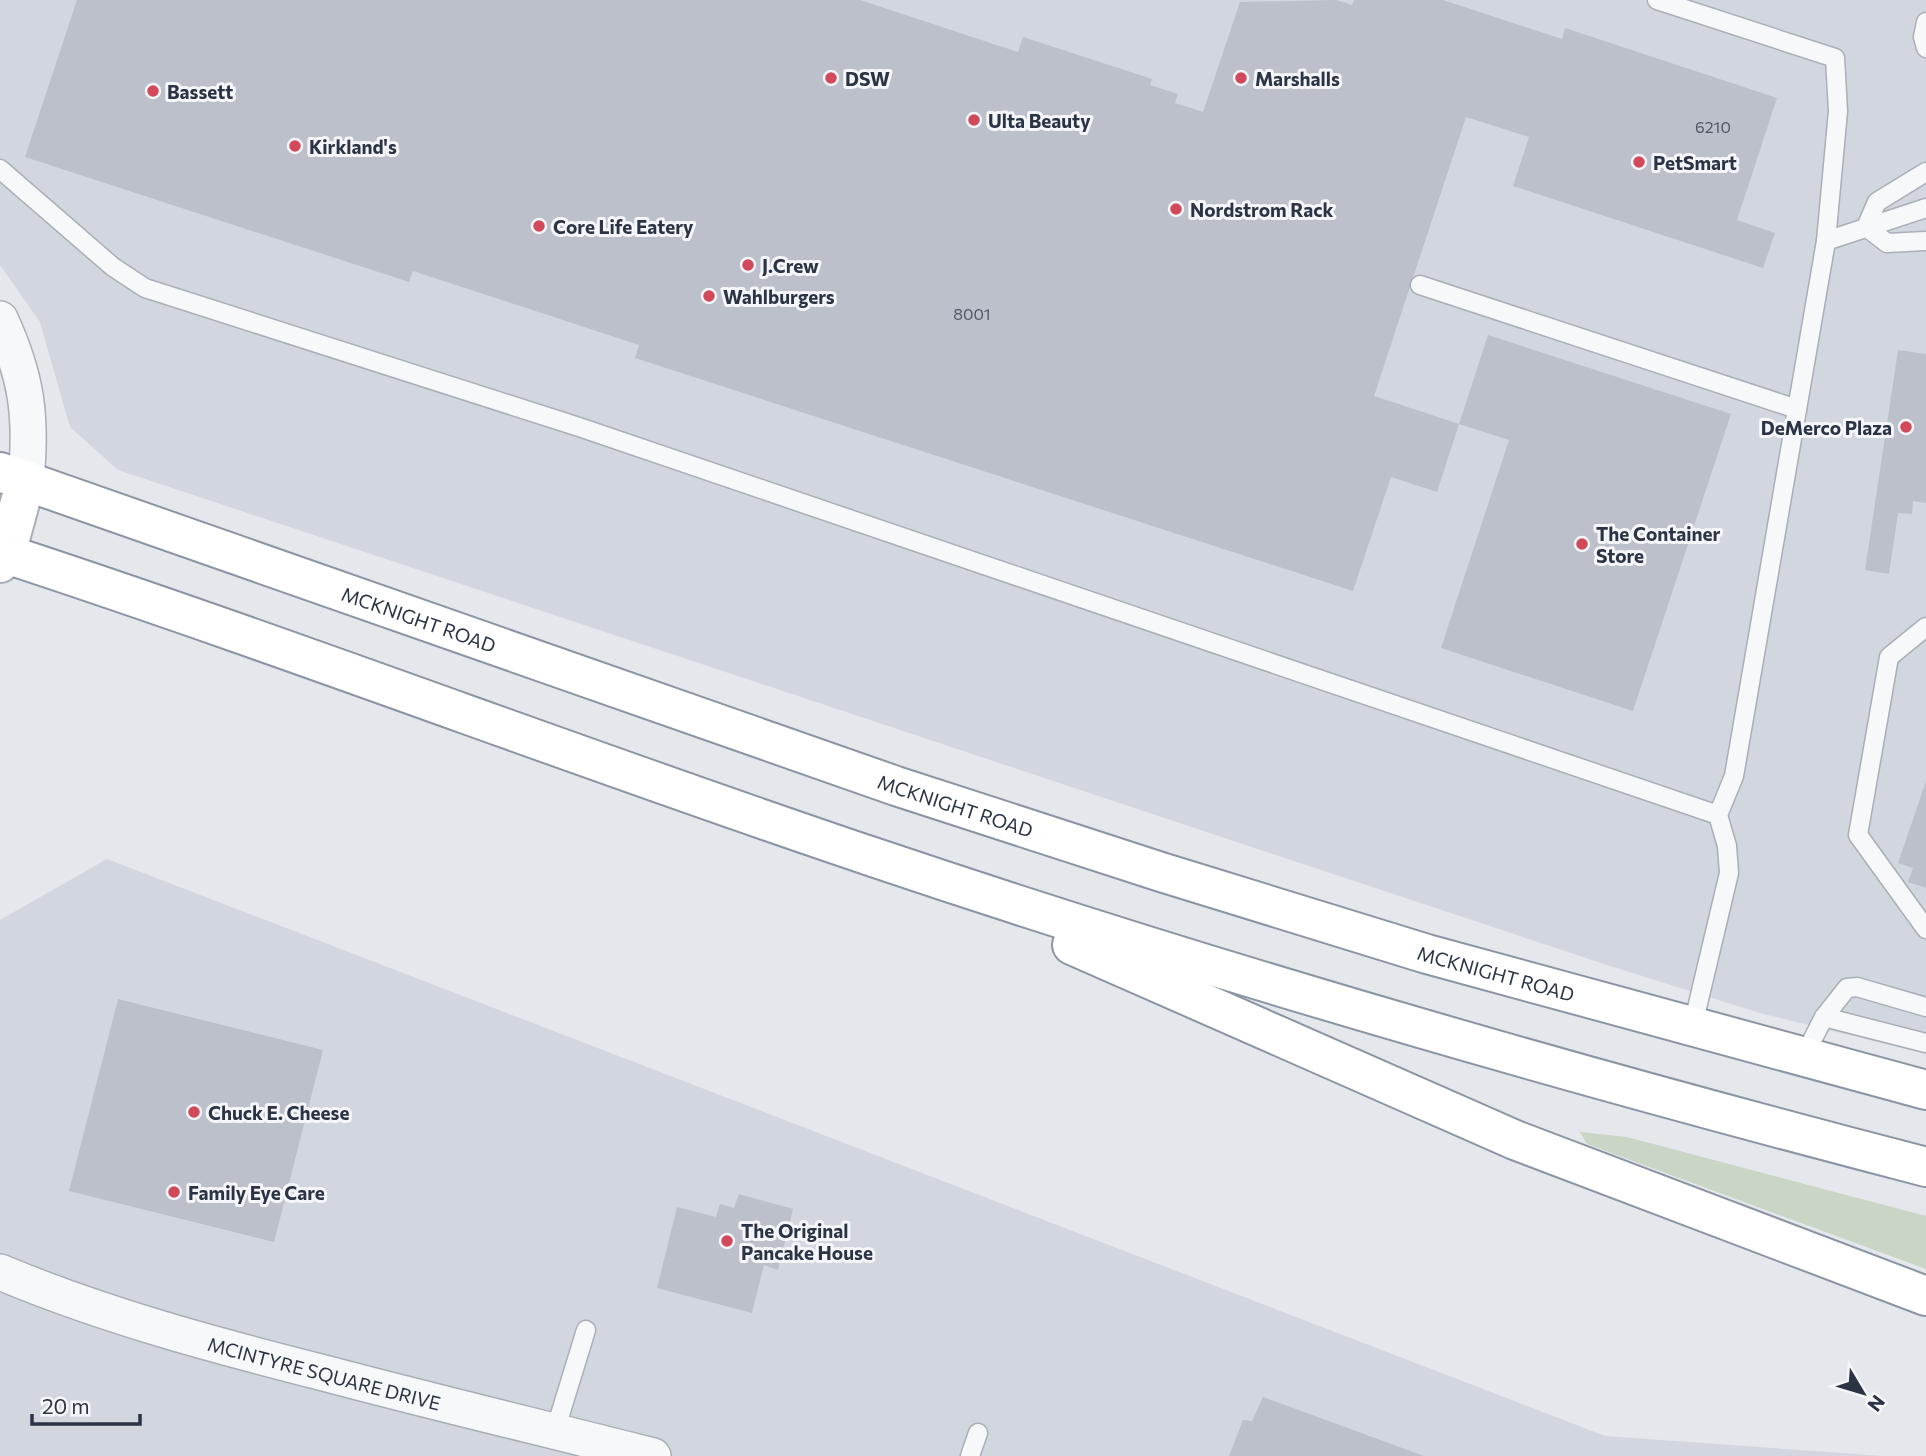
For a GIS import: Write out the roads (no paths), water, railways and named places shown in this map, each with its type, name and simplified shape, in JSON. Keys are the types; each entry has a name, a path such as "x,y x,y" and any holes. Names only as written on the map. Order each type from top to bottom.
{"main road":[{"path":"13,476 2,556 872,857 1406,1026 1926,1167"},
{"name":"MCKNIGHT ROAD","path":"13,476 908,790 1400,946 1692,1029 1926,1090"},
{"path":"872,857 1515,1140 1926,1296"}],"street":[{"path":"1,332 19,359 24,380 29,446 13,476"},
{"name":"MCINTYRE SQUARE DRIVE","path":"0,1272 49,1293 143,1324 653,1456"}],"lane":[{"path":"1657,0 1835,58 1838,111 1826,240 1734,776 1718,816 1727,846 1729,873 1692,1029"},
{"path":"1926,22 1923,37 1926,48"},
{"path":"0,169 113,268 145,288 579,427 1718,816"},
{"path":"1866,227 1877,202 1926,172"},
{"path":"1826,240 1926,208"},
{"path":"1866,227 1887,243 1926,241"},
{"path":"1420,285 1797,409"},
{"path":"1926,627 1889,657 1858,835 1926,929"},
{"path":"1804,1058 1824,1017 1847,988 1857,987 1926,1007"},
{"path":"1824,1017 1926,1043"},
{"path":"555,1431 586,1329"},
{"path":"970,1456 978,1433"}],"place":[{"name":"DSW","path":"831,78"},
{"name":"Marshalls","path":"1241,78"},
{"name":"Bassett","path":"153,91"},
{"name":"Ulta Beauty","path":"974,120"},
{"name":"Kirkland's","path":"295,146"},
{"name":"PetSmart","path":"1639,162"},
{"name":"Nordstrom Rack","path":"1176,209"},
{"name":"Core Life Eatery","path":"539,226"},
{"name":"J.Crew","path":"748,265"},
{"name":"Wahlburgers","path":"709,296"},
{"name":"DeMerco Plaza","path":"1906,427"},
{"name":"The Container Store","path":"1582,544"},
{"name":"Chuck E. Cheese","path":"194,1112"},
{"name":"Family Eye Care","path":"174,1192"},
{"name":"The Original Pancake House","path":"727,1241"}]}
